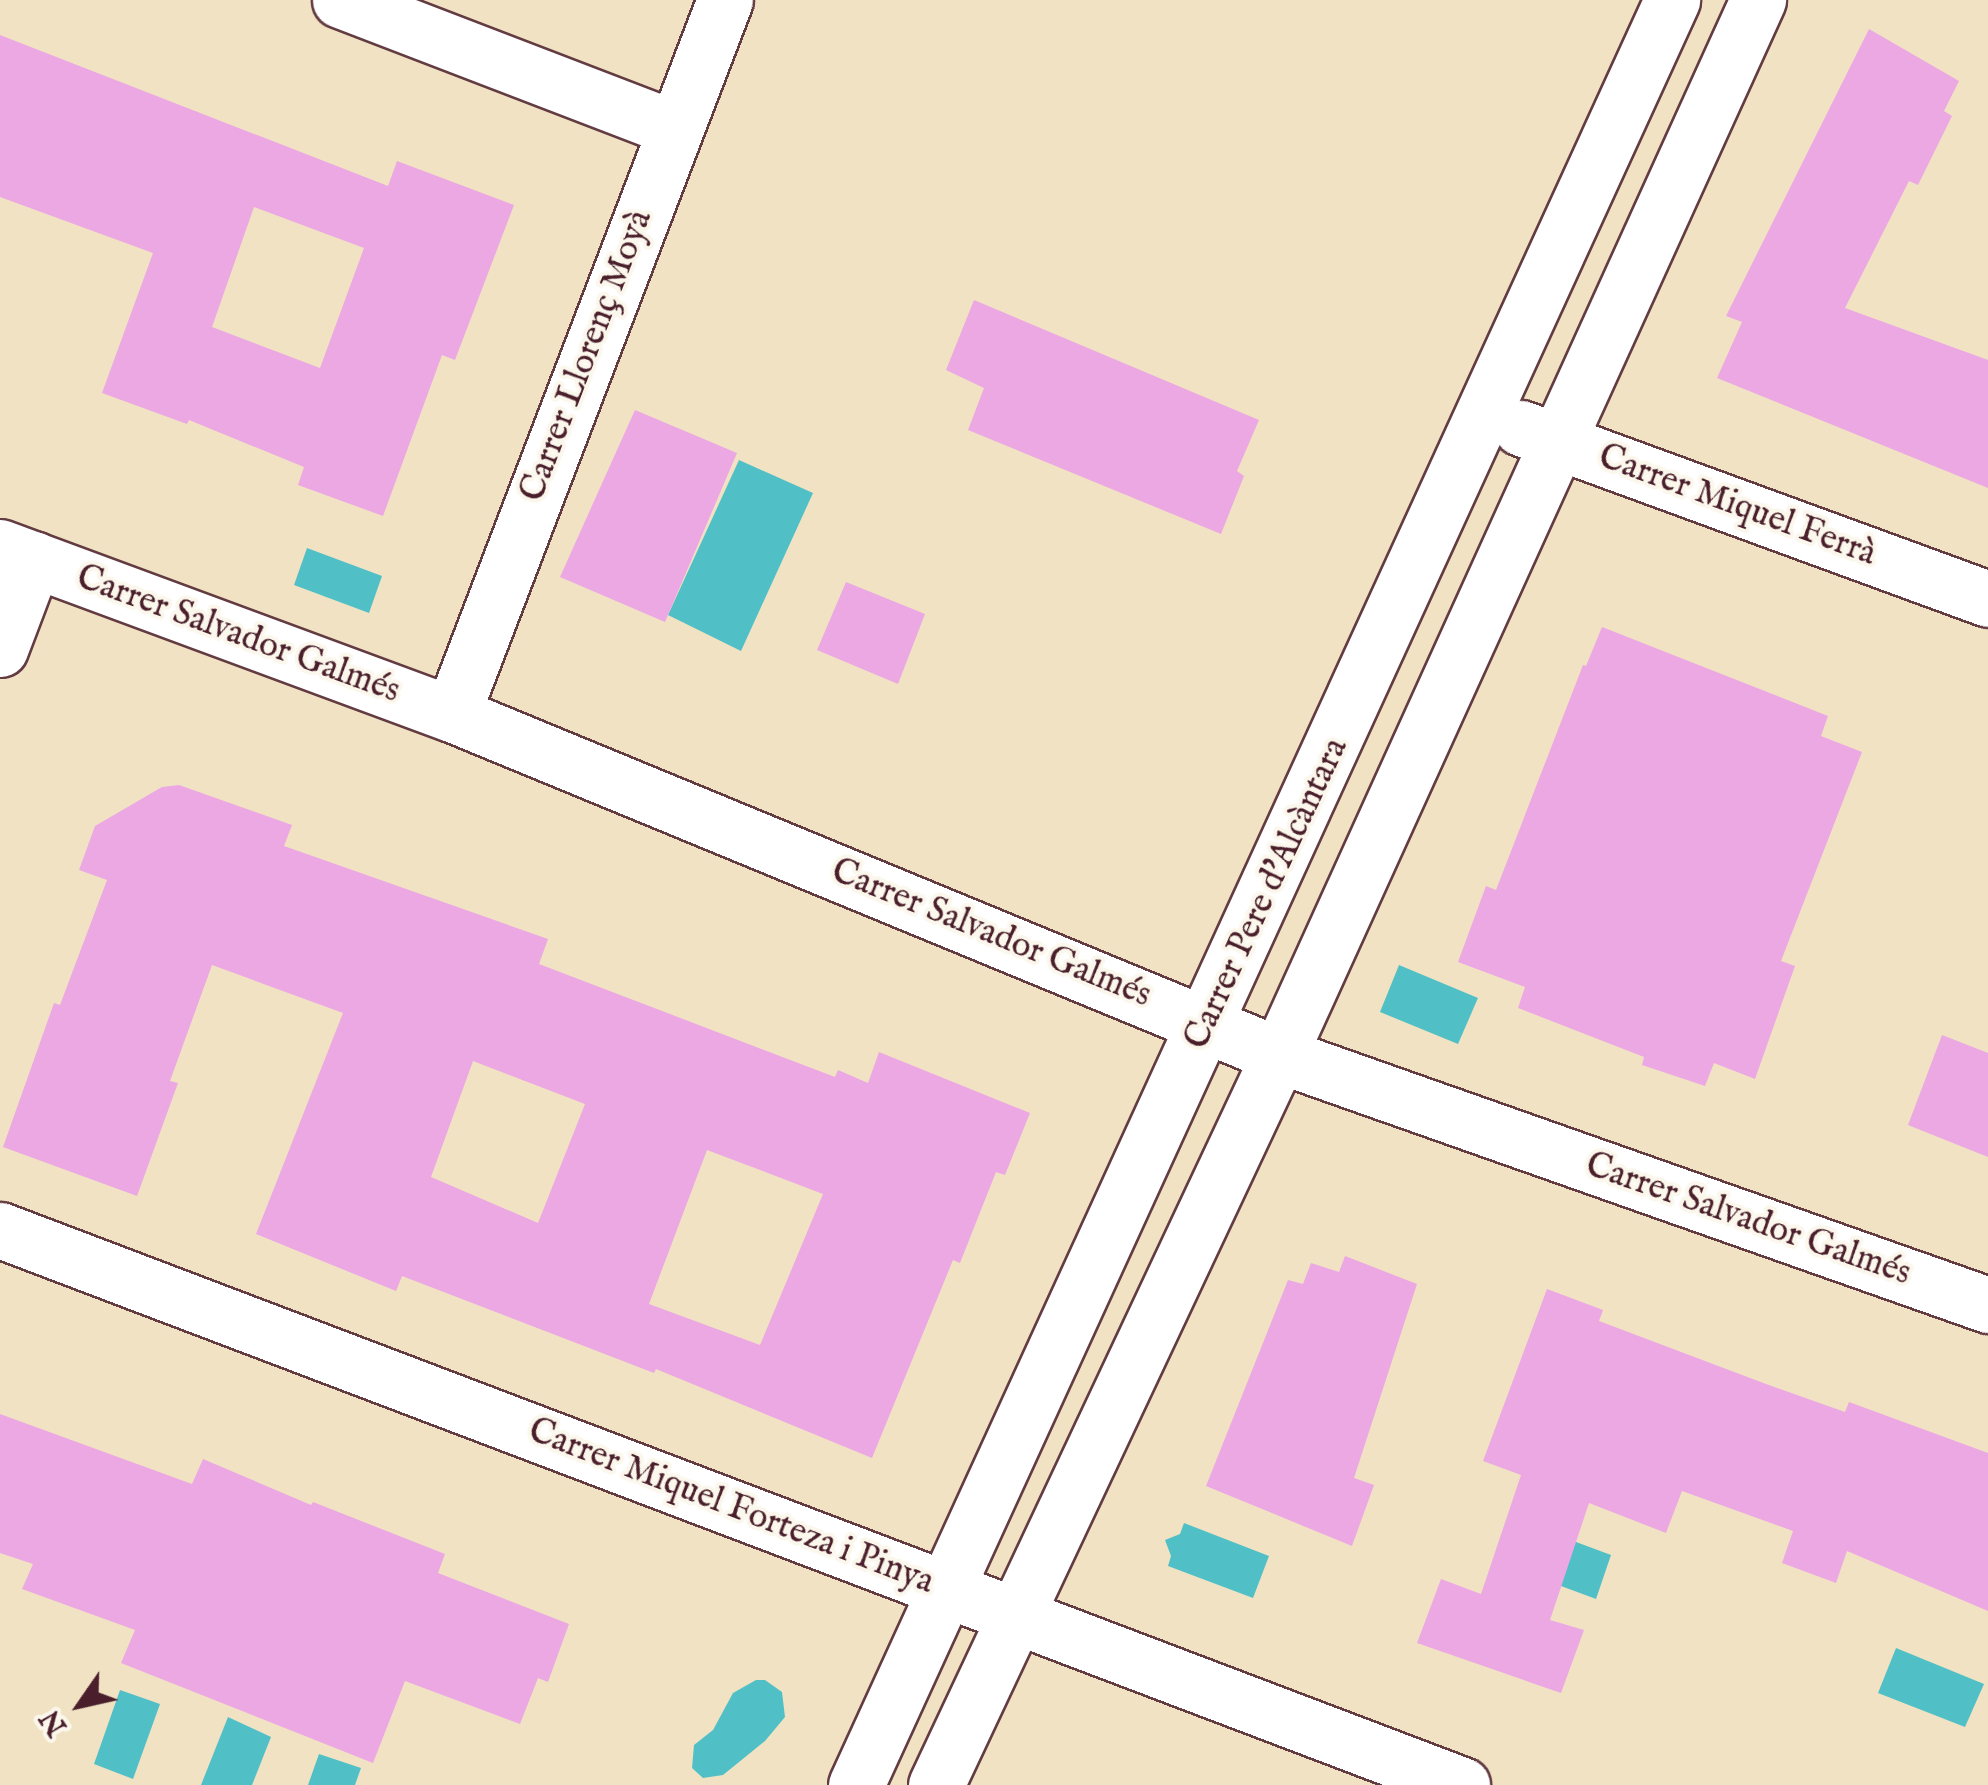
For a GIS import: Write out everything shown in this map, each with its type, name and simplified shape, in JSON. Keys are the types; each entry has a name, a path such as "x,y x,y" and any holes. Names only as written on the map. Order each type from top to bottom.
{"street":[{"path":"340,0 674,128"},
{"name":"Carrer Llorenç Moyà","path":"452,714 724,0"},
{"name":"Carrer Pere d'Alcàntara","path":"856,1785 944,1587 1208,1023 1672,0"},
{"path":"936,1785 1020,1616 1280,1055 1758,0"},
{"name":"Carrer Miquel Ferrà","path":"1485,415 1988,599"},
{"path":"0,649 17,553"},
{"name":"Carrer Salvador Galmés","path":"17,553 452,714 1280,1055 1988,1305"},
{"name":"Carrer Miquel Forteza i Pinya","path":"0,1230 1462,1785"}],"water":[{"path":"739,460 813,493 741,651 668,615"},
{"path":"307,548 382,576 369,613 294,585"},
{"path":"1399,965 1478,998 1458,1044 1380,1012"},
{"path":"1184,1523 1269,1556 1253,1598 1168,1566 1171,1556 1165,1540 1180,1534"},
{"path":"1525,1523 1611,1555 1596,1599 1510,1567"},
{"path":"1896,1648 1984,1684 1965,1727 1878,1693"},
{"path":"756,1680 765,1680 782,1692 785,1717 765,1741 723,1775 703,1778 692,1768 694,1745 713,1730 733,1693"},
{"path":"120,1690 160,1704 133,1779 94,1764"},
{"path":"228,1717 271,1737 252,1785 201,1785"},
{"path":"319,1754 361,1768 355,1785 308,1785"}],"building":[{"path":"1869,29 1959,81 1944,111 1952,116 1918,185 1909,181 1845,308 1988,360 1988,488 1717,378 1742,322 1726,316"},
{"path":"0,35 388,186 397,161 514,205 455,360 442,355 383,516 298,485 304,467 189,420 187,424 102,393 153,253 0,197","holes":["254,207 364,248 320,368 212,327"]},
{"path":"974,300 1259,420 1237,471 1244,476 1221,534 968,430 984,388 946,370"},
{"path":"635,410 737,453 665,622 560,577"},
{"path":"846,582 925,614 898,684 817,650"},
{"path":"1602,627 1828,716 1821,736 1862,752 1781,961 1795,966 1755,1079 1714,1063 1705,1086 1642,1065 1644,1057 1518,1008 1525,987 1458,962 1486,886 1496,890 1583,665 1586,666"},
{"path":"179,785 292,825 284,846 548,939 539,964 835,1077 838,1070 868,1083 879,1052 1030,1113 1005,1175 996,1172 960,1263 953,1260 872,1458 656,1369 654,1373 402,1276 396,1291 256,1234 343,1013 212,965 170,1081 178,1083 137,1196 3,1147 54,1003 60,1005 107,880 79,870 95,826 162,787","holes":["473,1061 585,1104 538,1223 431,1177","707,1150 823,1194 760,1345 649,1304"]},
{"path":"1942,1035 1988,1053 1988,1157 1908,1125"},
{"path":"1345,1256 1417,1284 1354,1478 1374,1485 1352,1546 1206,1486 1288,1280 1303,1284 1311,1263 1339,1272"},
{"path":"1547,1289 1603,1310 1599,1321 1766,1384 1845,1412 1849,1402 1988,1453 1988,1611 1847,1551 1836,1583 1782,1563 1793,1531 1682,1491 1666,1533 1589,1503 1550,1620 1584,1630 1561,1693 1417,1643 1441,1579 1481,1594 1521,1475 1483,1461"},
{"path":"0,1414 192,1484 203,1459 311,1505 313,1502 445,1554 438,1573 569,1624 548,1682 538,1678 520,1724 405,1681 373,1763 121,1663 135,1630 22,1589 33,1564 0,1553"}]}
